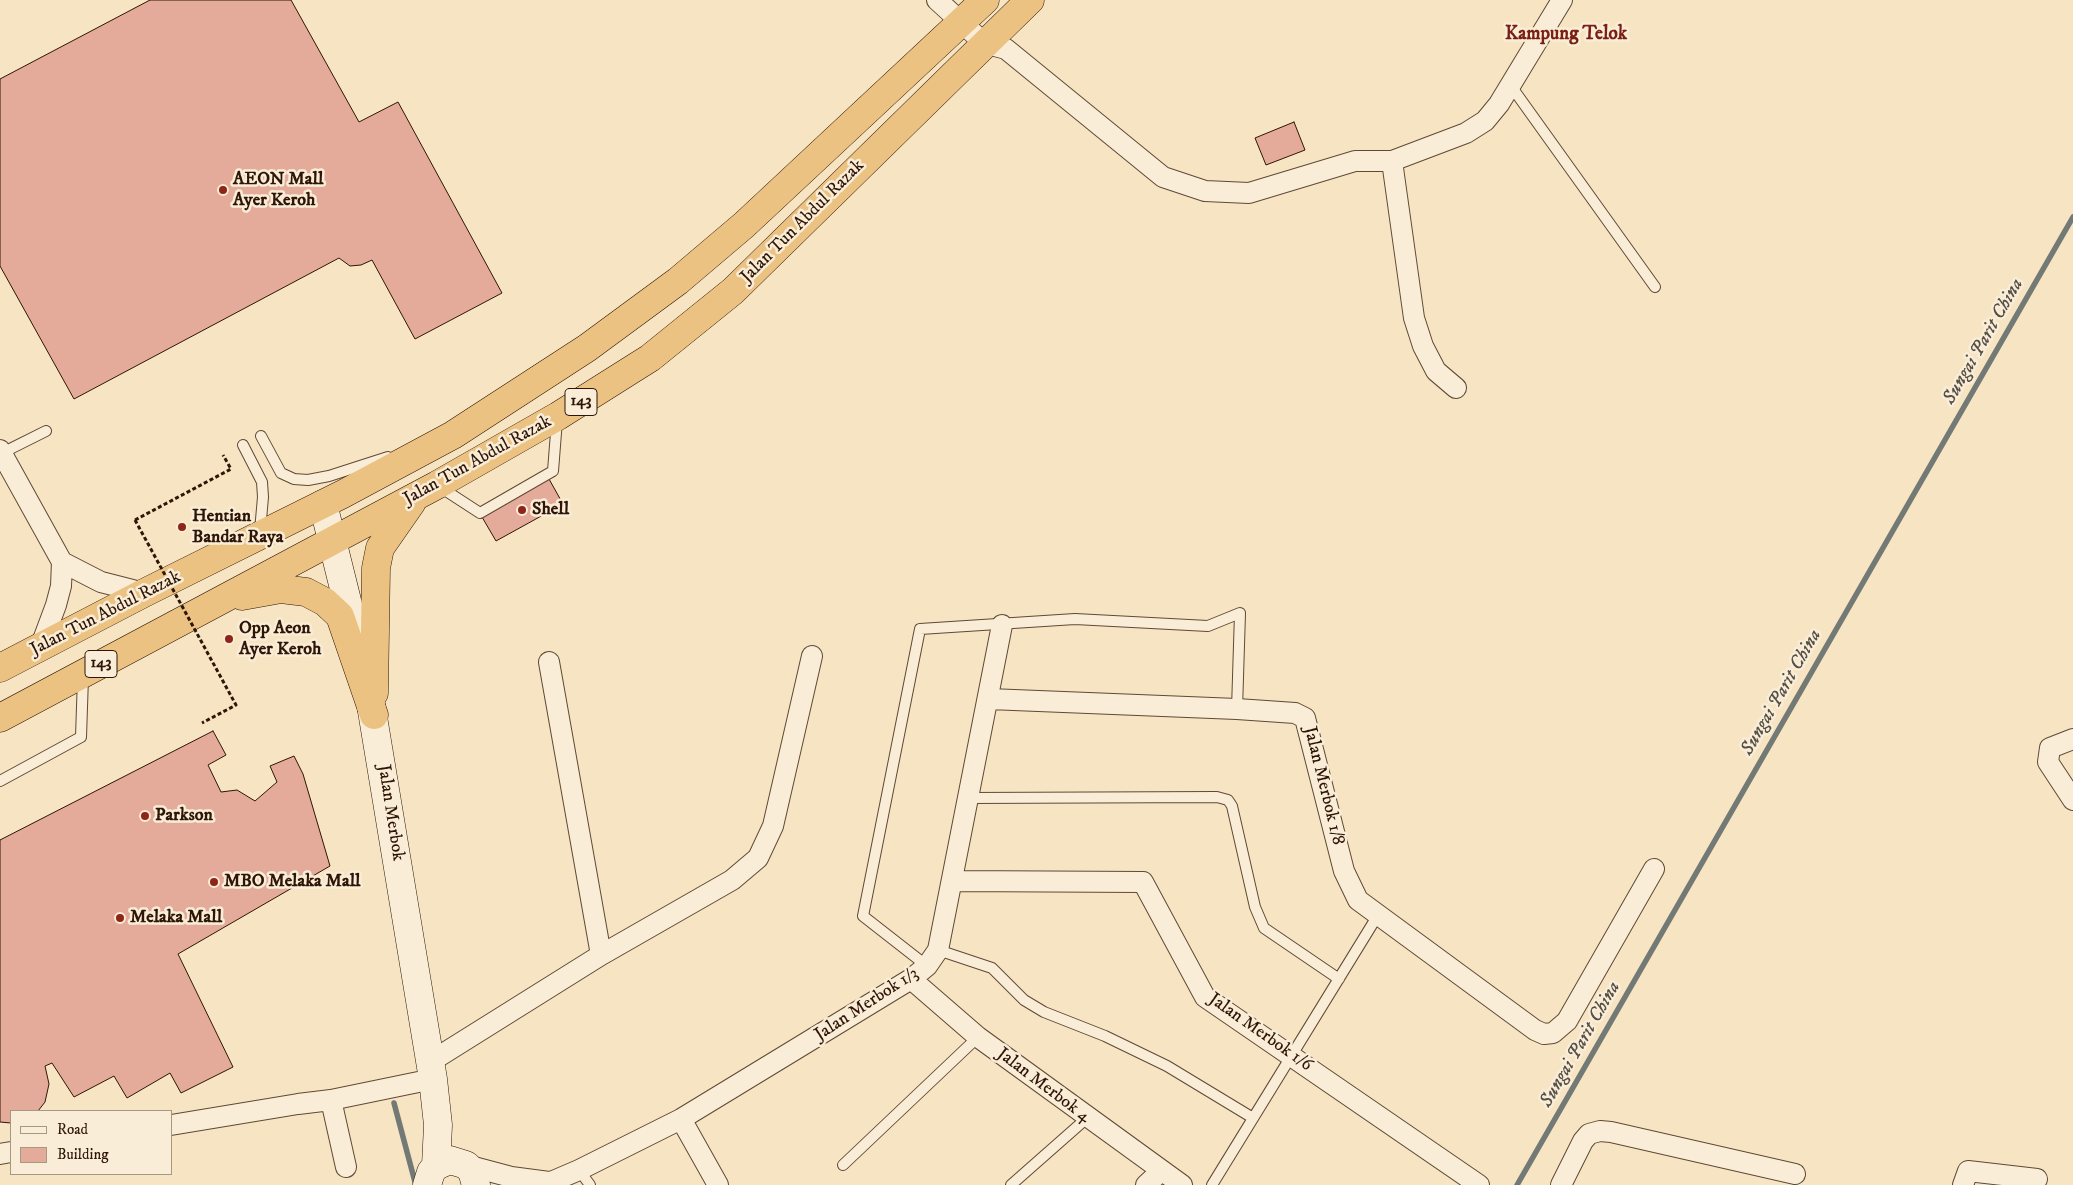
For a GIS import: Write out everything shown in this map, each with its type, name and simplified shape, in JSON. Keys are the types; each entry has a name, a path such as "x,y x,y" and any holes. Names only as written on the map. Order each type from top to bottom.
{"highway":[{"name":"Jalan Tun Abdul Razak","path":"0,718 427,490 558,416 650,358 733,291 997,40 1030,0"},
{"name":"Jalan Tun Abdul Razak","path":"0,668 453,436 588,348 678,281 744,225 974,7"},
{"path":"374,715 376,568 380,548 427,490"},
{"path":"202,609 254,592 281,589 306,592 325,602 340,616 374,715"}],"street":[{"path":"937,0 974,7 997,40 1163,177 1205,191 1249,193 1355,161 1392,161 1466,133 1485,121 1512,86 1562,0"},
{"path":"1392,161 1414,318 1423,346 1436,372 1456,388"},
{"path":"1,451 62,562 61,586 56,606 40,648"},
{"name":"Jalan Merbok","path":"323,504 374,715 438,1125 453,1172"},
{"path":"62,562 101,582 144,593"},
{"name":"Jalan Merbok 1/3","path":"453,1172 511,1177 543,1183 585,1177 911,979 927,966 938,950 989,699 1002,625"},
{"path":"172,1125 331,1100 431,1071 602,955 732,880 758,858 772,826 812,656"},
{"path":"549,662 602,955"},
{"name":"Jalan Merbok 1/8","path":"989,699 1237,709 1295,713 1305,718 1350,887 1358,900 1535,1030 1544,1034 1553,1033 1567,1021 1654,869"},
{"path":"2073,739 2050,748 2048,762 2073,800"},
{"name":"Jalan Merbok 1/6","path":"953,881 1143,882 1205,997 1480,1185"},
{"name":"Jalan Merbok 4","path":"911,979 978,1037 1087,1118 1182,1185"},
{"path":"331,1100 346,1167"},
{"path":"681,1119 718,1185"},
{"path":"1561,1185 1582,1141 1589,1134 1600,1131 1793,1180"},
{"path":"1146,1185 1161,1171"},
{"path":"1963,1185 1968,1171 2036,1182"}],"lane":[{"path":"1512,86 1654,287"},
{"path":"427,490 480,513 553,471 558,416"},
{"path":"1,451 46,431"},
{"path":"261,436 281,473 294,479 308,480 330,476 453,436"},
{"path":"243,445 262,482 263,504 259,537"},
{"path":"927,966 863,916 920,629 1075,619 1208,626 1240,613 1237,709"},
{"path":"0,781 81,737 83,673"},
{"path":"969,798 1218,797 1228,800 1232,806 1255,907 1264,928 1339,979"},
{"path":"1212,1185 1378,915"},
{"path":"938,950 992,968 1024,1000 1044,1012 1105,1036 1167,1066 1253,1118"},
{"path":"843,1165 978,1037"},
{"path":"1011,1185 1087,1118"}],"path":[{"path":"202,723 236,705 135,520 231,469 223,455"}],"building":[{"name":"AEON Mall Ayer Keroh","path":"150,0 291,0 359,122 398,102 502,293 415,339 372,260 361,265 350,266 339,258 74,399 0,266 0,79"},
{"path":"1294,122 1305,150 1266,165 1255,138"},
{"name":"Shell","path":"549,479 563,504 496,541 482,517"},
{"name":"Melaka Mall","path":"213,731 226,755 208,765 221,792 237,790 255,801 277,782 270,766 294,756 303,774 330,866 178,954 233,1067 181,1093 170,1073 127,1098 114,1076 74,1097 52,1063 45,1066 49,1084 45,1102 39,1110 10,1110 10,1123 0,1122 0,840"}],"waterway":[{"name":"Sungai Parit China","path":"1517,1185 2073,217"},
{"path":"394,1103 415,1182"}],"place":[{"name":"AEON Mall Ayer Keroh","path":"223,190"},
{"name":"Shell","path":"522,510"},
{"name":"Hentian Bandar Raya","path":"182,527"},
{"name":"Opp Aeon Ayer Keroh","path":"229,639"},
{"name":"Parkson","path":"145,816"},
{"name":"MBO Melaka Mall","path":"214,882"},
{"name":"Melaka Mall","path":"120,918"}],"district":[{"name":"Kampung Telok","path":"1566,35"}]}
